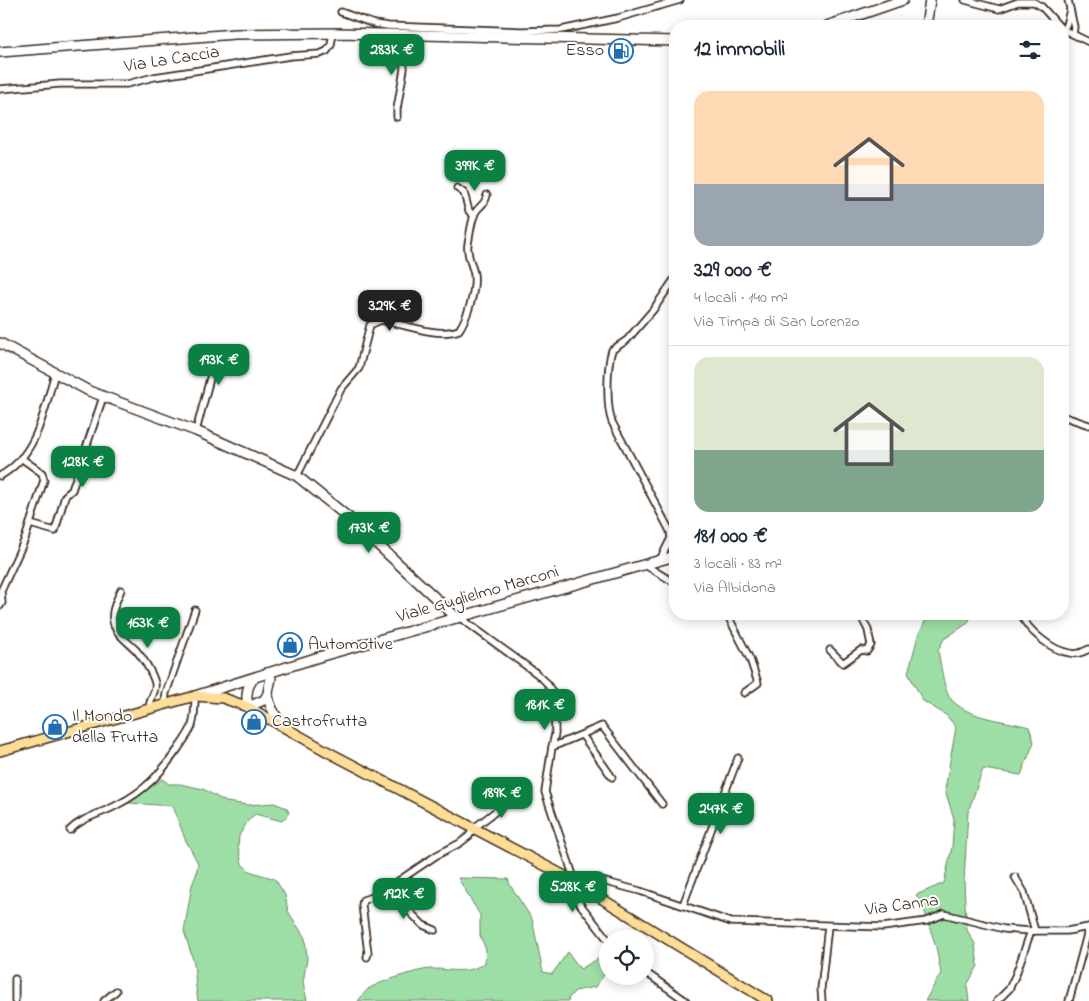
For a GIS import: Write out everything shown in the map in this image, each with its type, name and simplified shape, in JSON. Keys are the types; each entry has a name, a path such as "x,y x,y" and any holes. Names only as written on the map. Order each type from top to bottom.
{"main road":[{"path":"0,751 195,696 223,698 248,708 283,726 330,753 557,872 768,1001"}],"street":[{"path":"341,12 374,24 388,26 521,31 561,30 618,18 680,0"},
{"path":"845,20 903,0"},
{"path":"927,20 930,0"},
{"path":"965,0 999,9 1018,2 1034,2 1042,7 1054,20"},
{"path":"1068,0 1074,27 1073,34"},
{"path":"1066,20 1070,10"},
{"path":"1069,32 1089,42"},
{"name":"Via La Caccia","path":"0,89 60,84 127,84 154,77 290,56 320,54 327,51 331,45 333,33"},
{"path":"0,52 235,34 402,34 669,41"},
{"path":"397,117 404,69 402,34"},
{"path":"457,188 464,193 469,211 474,216"},
{"path":"295,475 341,389 359,368 370,325 381,320 423,330 445,332 459,330 469,306 474,279 468,254 469,240 475,212 486,202 487,194"},
{"path":"669,287 653,310 627,340 612,350 608,392 609,415 669,530"},
{"path":"0,343 103,397 196,431 295,475 349,518 458,618 546,682 554,695 556,713 555,734 545,792 574,882"},
{"path":"196,431 213,367 211,364 199,359"},
{"path":"0,476 21,458 35,437 45,412 55,373"},
{"path":"30,524 55,532 65,496 72,490 103,397"},
{"path":"1069,418 1089,425"},
{"path":"0,606 2,603 1,591 25,539 44,480 42,473 21,458"},
{"path":"660,561 669,542"},
{"name":"Viale Guglielmo Marconi","path":"195,696 254,678 269,677 289,667 322,656 669,558"},
{"path":"645,565 669,579"},
{"path":"121,590 113,611 113,622 117,633 137,651 155,683 155,689 149,701 149,708"},
{"path":"165,704 166,693 195,610"},
{"path":"730,620 743,644 758,684 744,693"},
{"path":"830,650 842,663 861,650 866,651 871,645 868,630 863,620"},
{"path":"1024,620 1033,632 1061,650 1075,654 1089,649"},
{"path":"269,677 268,694 274,715 283,726"},
{"path":"254,678 247,692 248,708 264,700 268,694"},
{"path":"70,830 82,820 106,812 121,804 152,782 164,769 192,725 195,696"},
{"path":"552,747 602,726 662,804"},
{"path":"582,735 612,776"},
{"path":"683,905 738,758"},
{"path":"367,957 363,900 376,896 437,855 460,843 514,792"},
{"path":"557,872 574,898 600,930"},
{"path":"997,1001 1008,989 1016,974 1033,931 1024,892 1015,876"},
{"name":"Via Canna","path":"574,882 584,879 606,882 683,905 731,922 883,927 927,921 944,914 1004,929 1067,931 1089,927"},
{"path":"387,889 423,925 436,930"},
{"path":"822,1001 820,989 828,926"},
{"path":"1069,1001 1089,927"},
{"path":"654,978 686,1001"},
{"path":"15,979 15,1001"},
{"path":"104,1001 116,991"}],"green space":[{"path":"926,620 969,620 968,623 944,639 938,650 944,682 950,698 957,705 976,715 1029,727 1034,742 1021,775 983,769 968,812 964,881 965,904 967,930 975,944 978,966 967,985 969,1001 925,1001 941,973 936,947 922,903 916,895 944,883 952,847 954,819 945,790 956,727 946,715 923,701 908,673 918,636"},
{"path":"162,779 169,784 180,784 203,789 226,802 248,805 274,803 287,808 289,813 282,821 255,814 247,822 239,836 238,846 242,864 249,871 275,879 285,895 288,911 305,938 307,959 303,982 307,1001 198,1001 194,963 184,931 198,863 185,839 173,806 129,803"},
{"path":"458,878 508,879 532,919 543,972 552,974 568,952 580,969 599,958 599,982 595,987 575,991 568,999 569,1001 358,1001 368,989 399,976 432,969 472,969 485,963 486,950 480,935 480,915"}],"place":[{"name":"Esso","path":"621,51"},
{"name":"Automotive","path":"290,645"},
{"name":"Castrofrutta","path":"254,722"},
{"name":"Il Mondo della Frutta","path":"55,727"}]}
